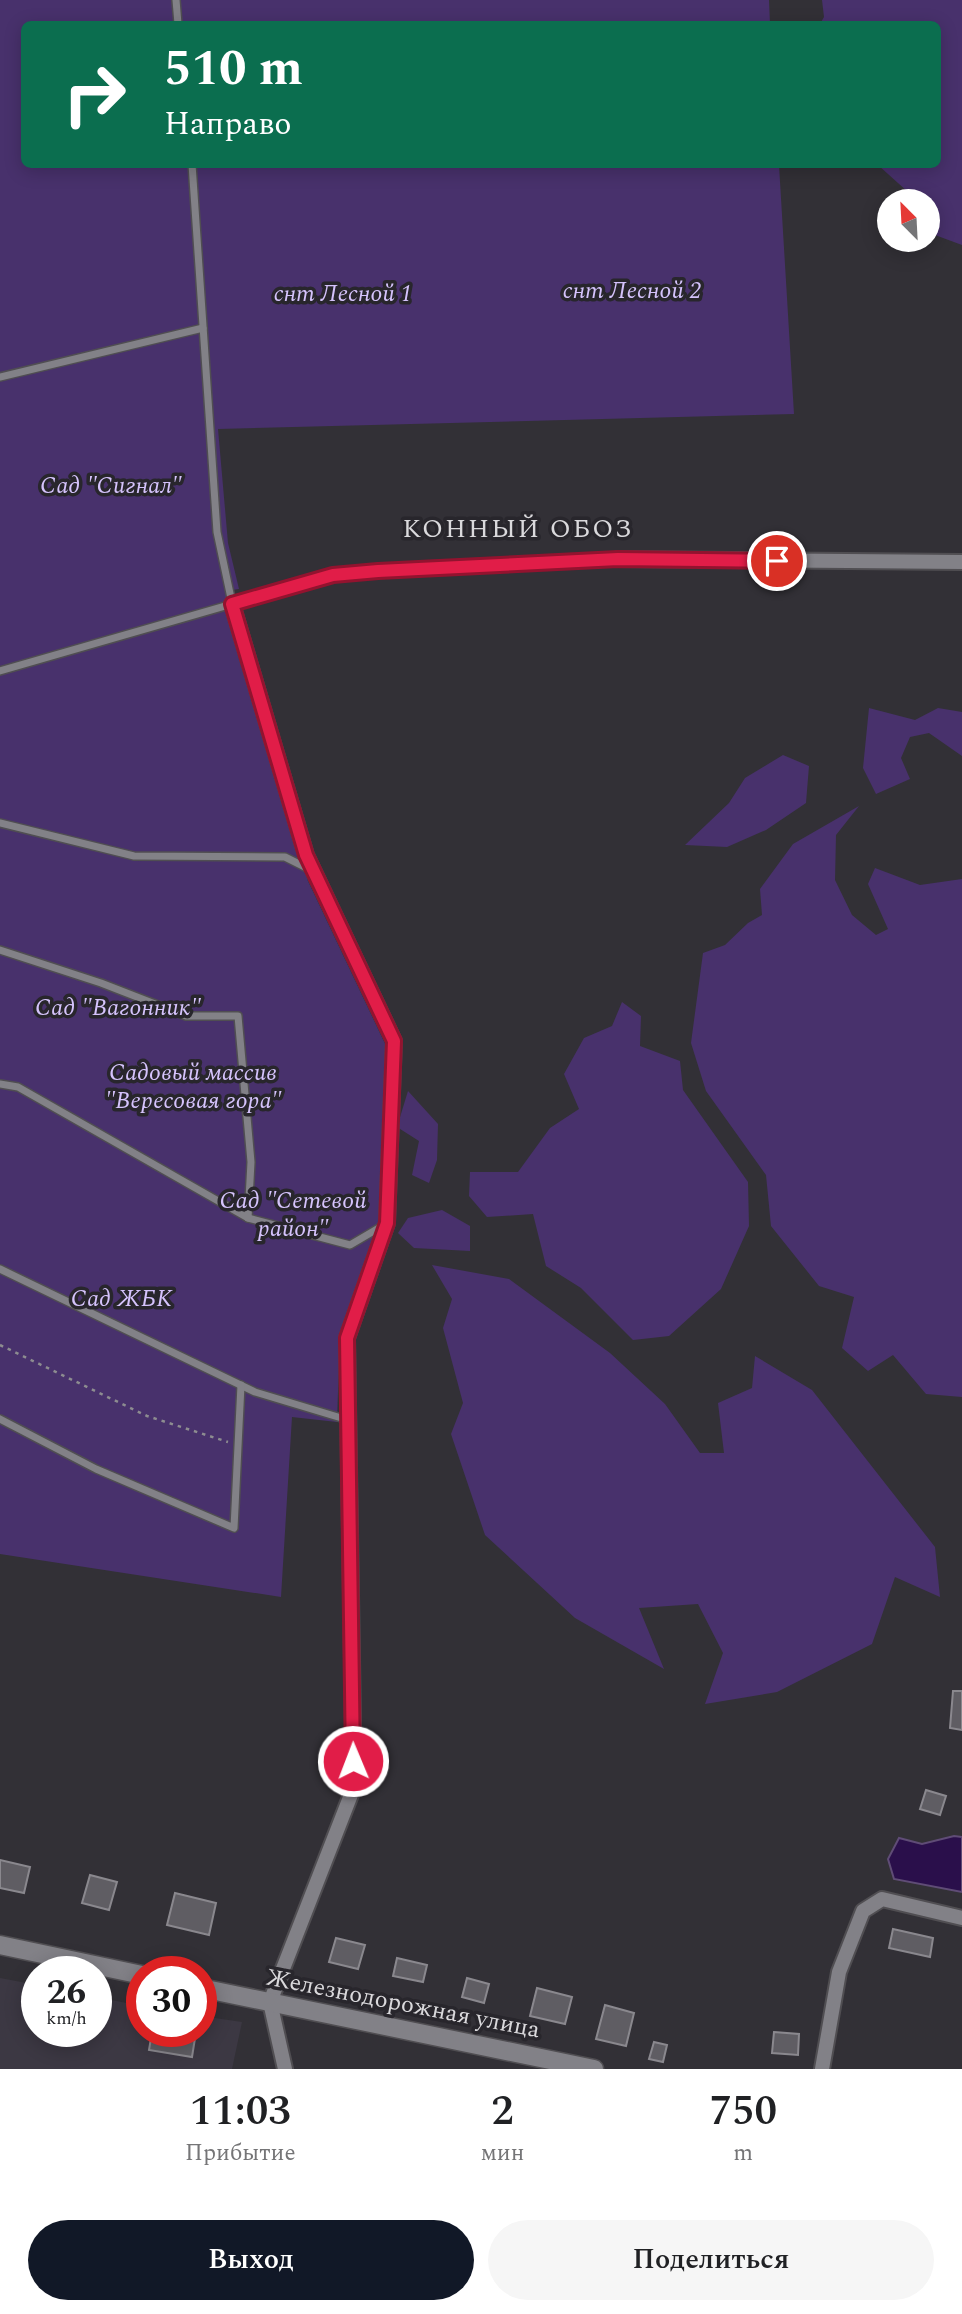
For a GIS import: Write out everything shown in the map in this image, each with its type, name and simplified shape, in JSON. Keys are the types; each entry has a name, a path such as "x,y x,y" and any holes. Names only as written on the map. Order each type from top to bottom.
{"street":[{"path":"618,559 962,562"},
{"path":"232,604 306,855 394,1041 387,1223 347,1338 354,1787 270,2002 285,2069"},
{"path":"822,2069 839,1972 863,1911 882,1899 962,1918"},
{"path":"0,1945 126,1972"},
{"name":"Железнодорожная улица","path":"217,1991 594,2069"}],"lane":[{"path":"176,0 178,21"},
{"path":"192,168 217,532 232,604"},
{"path":"0,377 204,328"},
{"path":"0,671 333,575 618,559"},
{"path":"0,823 134,856 285,857 314,872"},
{"path":"0,950 101,983 186,1016 238,1016 251,1163 248,1218"},
{"path":"0,1083 18,1087 248,1218 350,1245 387,1223"},
{"path":"0,1269 240,1385 349,1420"},
{"path":"0,1419 96,1469 234,1528 240,1385"}],"path":[{"path":"0,1345 147,1416 238,1446"}],"shaded area":[{"path":"954,1836 962,1837 962,1892 894,1879 888,1859 899,1838 922,1844"},
{"path":"0,1978 21,1982 21,2047 112,2047 112,2000 126,2003 126,2047 217,2047 217,2018 242,2022 232,2069 0,2069"}],"green space":[{"name":"Садовый массив \"Вересовая гора\"","path":"0,0 769,0 770,21 21,21 21,168 779,168 794,414 218,429 228,543 239,589 232,590 238,656 308,881 387,1048 379,1220 340,1332 337,1422 292,1417 281,1597 0,1554"},
{"path":"822,0 962,0 962,245 940,237 940,189 905,189 881,168 941,168 941,21 822,21 824,17"},
{"path":"869,708 915,720 938,708 962,712 962,756 929,733 910,737 901,758 910,779 876,794 863,768"},
{"path":"783,755 809,766 806,803 766,830 727,847 685,845 729,803 745,778"},
{"path":"859,806 836,835 835,880 852,915 876,935 888,929 868,884 875,868 920,885 962,879 962,1397 926,1394 893,1355 868,1371 842,1348 854,1297 819,1286 771,1226 766,1175 706,1091 691,1043 703,953 725,945 748,923 762,915 760,889 793,844"},
{"path":"622,1002 641,1016 640,1046 680,1061 683,1090 748,1182 749,1226 721,1289 669,1336 633,1340 581,1288 546,1266 533,1214 487,1217 469,1196 470,1172 518,1172 550,1128 579,1109 564,1074 584,1038 612,1026"},
{"path":"408,1091 438,1124 437,1160 429,1183 412,1175 419,1141 397,1127"},
{"path":"442,1210 470,1226 470,1251 414,1248 398,1233 408,1218"},
{"path":"432,1265 509,1279 610,1353 665,1404 700,1453 724,1453 718,1403 752,1388 755,1356 812,1390 935,1547 940,1597 895,1577 872,1644 777,1692 705,1704 723,1653 698,1604 639,1608 664,1669 575,1618 485,1535 451,1434 463,1403 443,1328 452,1299"}],"building":[{"path":"953,1691 962,1691 962,1730 950,1728"},
{"path":"926,1790 946,1796 940,1815 920,1809"},
{"path":"0,1860 30,1867 24,1893 0,1888"},
{"path":"90,1875 117,1882 109,1910 82,1903"},
{"path":"175,1893 216,1903 209,1935 167,1925"},
{"path":"893,1929 933,1938 930,1957 889,1948"},
{"path":"336,1938 365,1945 358,1969 329,1962"},
{"path":"397,1958 427,1965 423,1982 393,1976"},
{"path":"467,1978 489,1984 484,2003 462,1997"},
{"path":"537,1988 572,1997 565,2024 530,2016"},
{"path":"605,2005 634,2013 626,2046 596,2039"},
{"path":"774,2032 799,2034 798,2055 772,2053"},
{"path":"654,2042 667,2045 663,2062 649,2059"},
{"path":"150,2047 194,2047 192,2057 149,2050"}],"district":[{"name":"КОННЫЙ ОБОЗ","path":"518,529"}],"route":[{"path":"353,1761 347,1338 387,1223 388,1140 394,1041 306,855 232,604 333,575 378,571 618,559 777,561"}],"park label":[{"name":"снт Лесной 2","path":"632,291"},
{"name":"снт Лесной 1","path":"343,294"},
{"name":"Сад \"Сигнал\"","path":"111,486"},
{"name":"Сад \"Вагонник\"","path":"118,1008"},
{"name":"Сад \"Сетевой район\"","path":"293,1215"},
{"name":"Сад ЖБК","path":"122,1299"}]}
